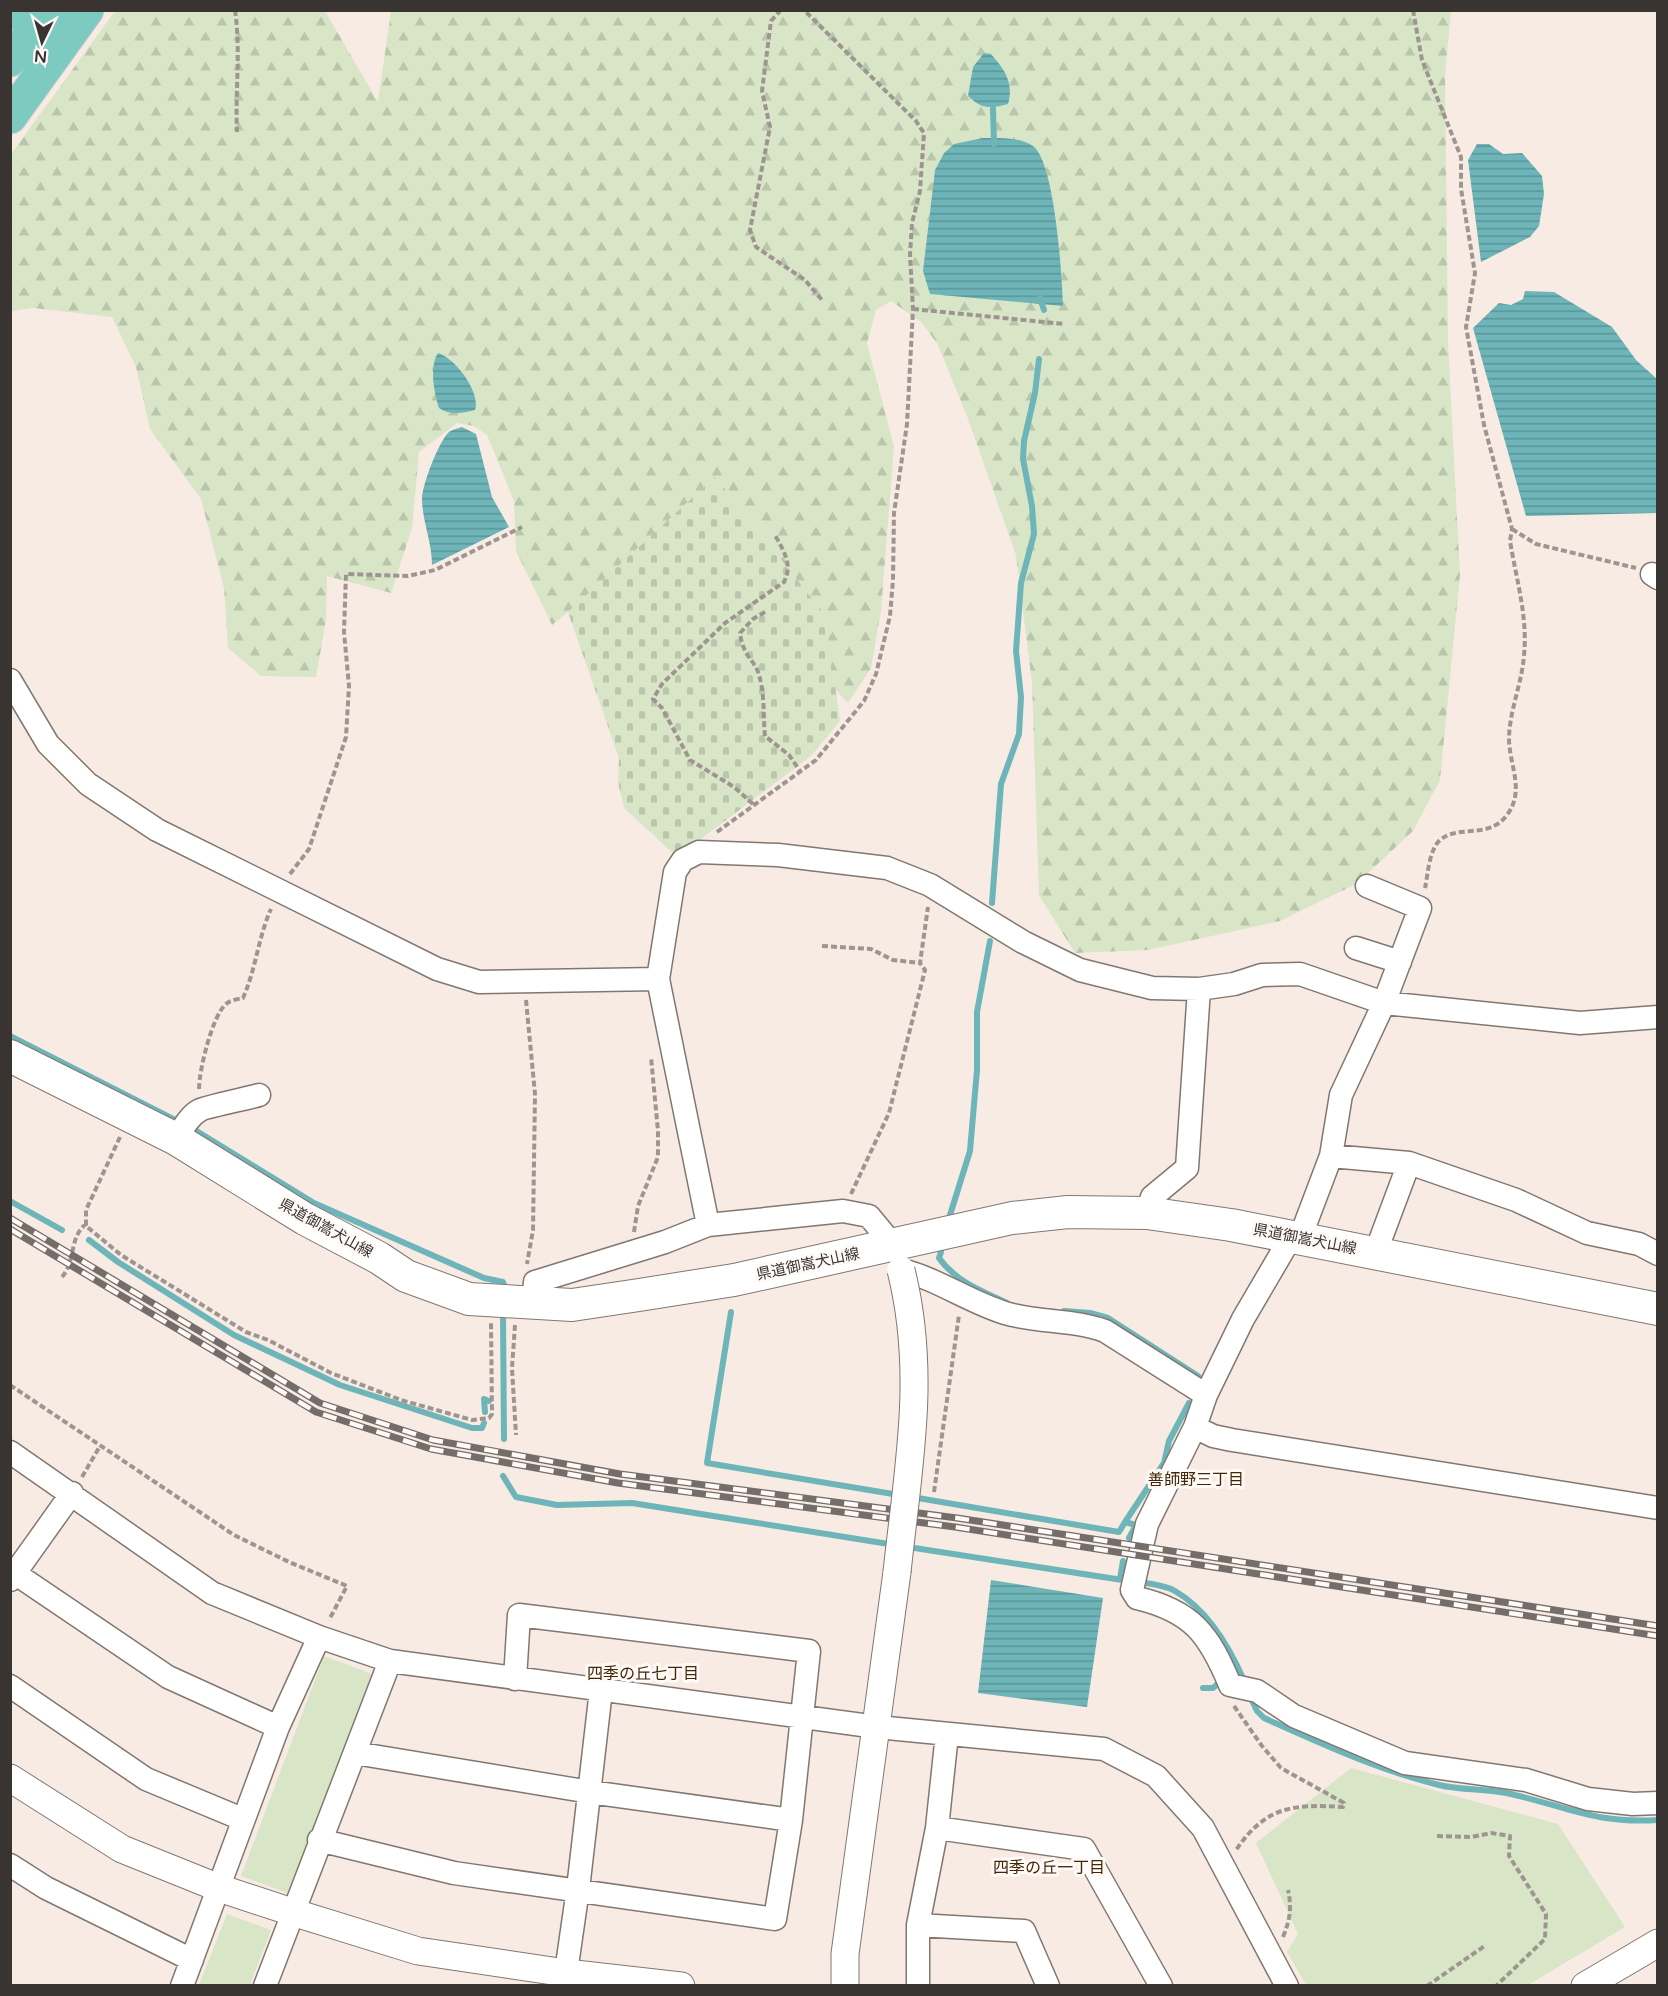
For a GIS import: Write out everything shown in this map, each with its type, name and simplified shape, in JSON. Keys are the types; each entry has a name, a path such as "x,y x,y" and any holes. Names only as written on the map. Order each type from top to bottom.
{"highway":[{"path":"10,60 51,10"},
{"path":"10,117 87,10"}],"main road":[{"name":"県道御嵩犬山線","path":"10,1056 130,1116 186,1126 305,1219 379,1258 406,1276 469,1299 519,1298 572,1305 897,1258 1012,1218 1068,1212 1147,1213 1231,1224 1658,1309"}],"street":[{"path":"10,680 48,744 88,784 157,830 437,969 479,981 524,983 658,979"},
{"path":"708,1225 658,979 675,872 683,860 699,852 778,855 887,868 930,885 1023,942 1080,970 1152,988 1199,989 1234,984 1262,975 1300,974 1384,1003 1580,1023 1658,1017"},
{"path":"1367,886 1420,908 1384,1003 1341,1095 1331,1156 1296,1238 1243,1319 1206,1395 1195,1427 1148,1524 1135,1579 1137,1598 1167,1605 1192,1621 1219,1657 1230,1685 1257,1691 1294,1716 1405,1763 1526,1779 1588,1799 1633,1804 1658,1803"},
{"path":"1356,948 1400,962"},
{"path":"1147,1213 1152,1197 1187,1168 1199,989"},
{"path":"186,1126 232,1103 259,1095"},
{"path":"1331,1156 1409,1163 1516,1200 1587,1233 1639,1244 1658,1254"},
{"path":"1375,1254 1409,1163"},
{"path":"519,1298 535,1282 638,1250 708,1225 843,1211 869,1216 897,1258 911,1311 916,1371 897,1572 845,1954 845,1986"},
{"path":"897,1258 924,1275 1001,1312 1029,1320 1087,1324 1105,1331 1206,1395"},
{"path":"1195,1427 1213,1436 1232,1440 1658,1508"},
{"path":"10,1452 77,1485 212,1593 319,1637 390,1661 877,1727 1104,1749 1156,1776 1203,1828 1287,1986"},
{"path":"77,1485 12,1574 168,1677 278,1727"},
{"path":"319,1840 454,1873 775,1918 791,1820 809,1651 519,1615 515,1678"},
{"path":"182,1986 278,1727 319,1637"},
{"path":"265,1986 319,1840 390,1661"},
{"path":"10,1686 146,1779 242,1819"},
{"path":"565,1979 601,1690"},
{"path":"918,1986 918,1925 937,1828 947,1734"},
{"path":"355,1753 590,1792 791,1820"},
{"path":"10,1778 122,1849 219,1888 292,1912 418,1951 565,1979 681,1986"},
{"path":"937,1828 1084,1849 1161,1986"},
{"path":"10,1865 46,1888 192,1960"},
{"path":"918,1925 1024,1931 1048,1986"},
{"path":"1585,1986 1658,1943"}],"path":[{"path":"235,10 240,70 235,95 237,132"},
{"path":"781,10 771,21 762,91 770,127 750,230 756,247 805,280 822,300"},
{"path":"707,852 709,838 816,760 864,701 876,674 890,616 894,580 894,513 907,424 913,309 912,234 920,191 924,133 916,121 804,10"},
{"path":"1413,10 1422,60 1461,157 1461,189 1475,273 1466,327 1484,425 1512,529 1510,541 1524,633 1524,655 1512,713 1509,742 1517,789 1513,807 1499,824 1486,830 1454,835 1440,840 1433,852 1420,908"},
{"path":"913,309 1064,324"},
{"path":"186,1126 221,1010 227,1003 243,998 252,979 264,925 279,890 309,849 346,737 349,677 344,632 345,574 408,576 435,570 522,527"},
{"path":"1512,529 1536,544 1622,564 1655,576"},
{"path":"753,804 734,787 690,760 662,708 653,699 662,684 725,623 784,582 789,572 789,563 776,535"},
{"path":"765,612 753,619 740,633 741,645 747,658 759,673 765,711 765,736 789,755 800,771"},
{"path":"843,1211 889,1113 925,970 921,963 930,885"},
{"path":"822,946 871,949 893,960 921,963"},
{"path":"516,1435 512,1351 521,1283 530,1257 535,1180 535,1094 524,983"},
{"path":"638,1250 634,1232 638,1206 658,1157 658,1131 650,1048 653,1029 666,1020"},
{"path":"130,1116 86,1210 86,1226 121,1255 246,1332 268,1340 331,1373 401,1400 472,1420 489,1418 492,1414 519,1298"},
{"path":"62,1277 69,1268 77,1231 86,1223"},
{"path":"934,1492 964,1294"},
{"path":"10,1385 234,1535 288,1562 347,1586 319,1637"},
{"path":"77,1485 100,1446"},
{"path":"1224,1868 1249,1831 1282,1808 1343,1807 1344,1803 1281,1767 1235,1708 1230,1685"},
{"path":"1437,1836 1472,1837 1491,1833 1510,1836 1509,1856 1546,1914 1545,1939 1496,1986"},
{"path":"1267,1947 1283,1937 1289,1923 1291,1904 1288,1890"},
{"path":"1427,1986 1486,1945"}],"green space":[{"path":"115,11 325,11 378,102 391,11 1451,11 1445,75 1448,343 1460,575 1440,780 1413,831 1356,884 1280,921 1148,950 1075,953 1039,895 1032,683 1016,555 967,416 937,343 921,322 891,301 876,310 867,343 894,447 881,610 871,668 848,703 834,688 825,615 715,477 579,603 552,625 516,551 514,501 487,435 474,426 457,423 419,452 412,528 391,593 327,576 326,619 316,677 261,676 228,648 224,588 201,499 150,429 136,367 112,317 34,308 11,311 11,154"},
{"path":"715,477 825,615 840,721 811,756 677,857 624,808 618,782 619,758 568,612"},
{"path":"324,1656 375,1675 293,1895 241,1876"},
{"path":"1351,1768 1558,1824 1625,1927 1528,1985 1306,1985 1287,1952 1298,1934 1256,1843"},
{"path":"227,1914 271,1930 250,1985 199,1985"}],"water":[{"path":"984,53 991,54 1007,77 1010,90 1008,104 986,107 968,96 973,67"},
{"path":"983,138 1022,141 1033,146 1041,156 1056,221 1063,306 930,294 923,271 935,170 944,153 954,144"},
{"path":"1477,144 1489,144 1503,154 1522,153 1542,176 1544,194 1539,226 1530,237 1481,262 1468,160"},
{"path":"1525,291 1554,292 1612,327 1636,360 1657,379 1657,513 1526,516 1473,328 1499,303 1511,305 1523,299"},
{"path":"438,353 452,361 465,377 474,394 475,410 452,413 439,408 433,372"},
{"path":"462,427 476,434 492,497 509,527 432,565 422,494 427,475 440,445 449,432"},
{"path":"991,1580 1103,1598 1087,1707 978,1693"}],"waterway":[{"path":"993,109 994,144"},
{"path":"1040,298 1044,310"},
{"path":"992,903 1001,784 1019,734 1021,697 1016,651 1021,583 1034,534 1032,506 1023,459 1024,441 1035,393 1039,359"},
{"path":"950,1215 970,1151 977,1070 977,1012 990,941"},
{"path":"10,1036 181,1123"},
{"path":"190,1127 314,1203 484,1278 503,1282 505,1288"},
{"path":"10,1201 62,1230"},
{"path":"89,1240 118,1262 234,1335 340,1385 472,1428 482,1428 484,1423"},
{"path":"941,1252 939,1258 953,1273 970,1285 1007,1303"},
{"path":"1064,1311 1090,1313 1108,1318 1198,1376"},
{"path":"731,1312 707,1463 899,1495"},
{"path":"503,1317 504,1439"},
{"path":"485,1412 484,1399 489,1401"},
{"path":"1125,1522 1164,1463 1169,1441 1189,1403"},
{"path":"503,1476 516,1497 557,1505 632,1503 895,1545"},
{"path":"912,1497 1119,1532 1125,1522 1136,1525 1129,1538"},
{"path":"908,1547 1129,1581"},
{"path":"1120,1579 1123,1561"},
{"path":"1139,1582 1171,1589 1198,1609 1225,1644 1245,1683"},
{"path":"1203,1688 1213,1688 1220,1682"},
{"path":"1250,1696 1257,1711 1264,1718 1350,1755 1416,1779 1448,1787 1506,1793 1585,1814 1618,1820 1658,1820"}],"railway":[{"path":"10,1218 320,1403 433,1440 620,1474 957,1518 1658,1626"},
{"path":"10,1229 316,1412 431,1449 618,1483 955,1527 1658,1636"}],"district":[{"name":"善師野三丁目","path":"1196,1479"},
{"name":"四季の丘七丁目","path":"643,1673"},
{"name":"四季の丘一丁目","path":"1049,1867"}]}
